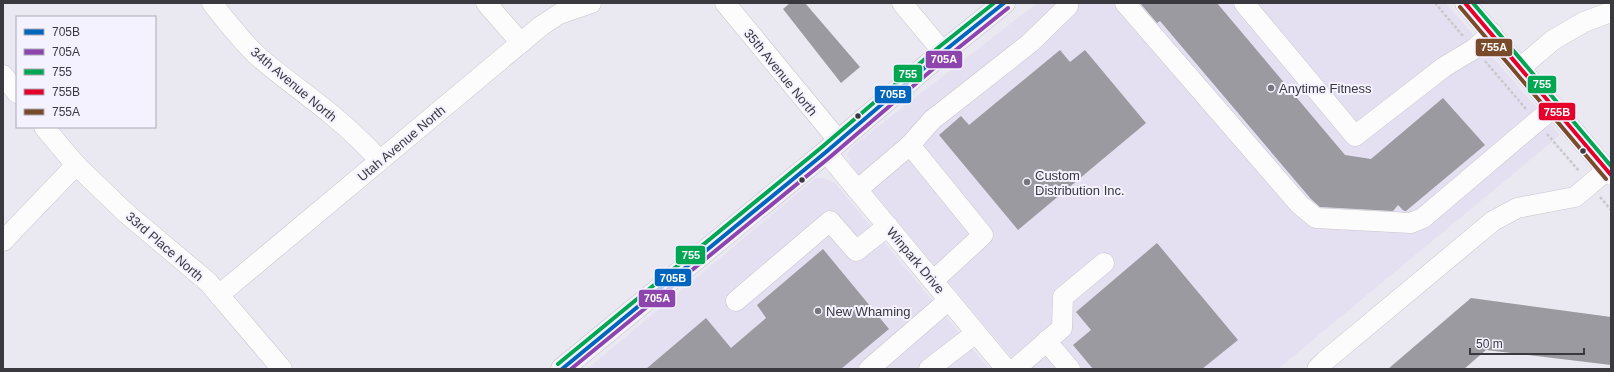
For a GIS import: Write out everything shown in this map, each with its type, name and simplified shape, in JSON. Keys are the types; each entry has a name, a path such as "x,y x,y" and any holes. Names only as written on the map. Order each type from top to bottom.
{"main road":[{"path":"562,369 1004,3"}],"street":[{"name":"34th Avenue North","path":"212,3 232,29 259,57 331,114 359,139 380,161"},
{"path":"486,3 521,43"},
{"name":"Utah Avenue North","path":"219,295 541,26 559,14 591,3"},
{"name":"35th Avenue North","path":"725,3 832,146"},
{"path":"857,190 910,145 932,120 1030,43 1068,6 1067,3"},
{"path":"1125,3 1299,204 1316,218 1411,223 1423,218 1554,107"},
{"path":"1317,369 1493,221 1517,208 1575,197 1609,173 1492,33 1465,3"},
{"path":"1248,4 1355,136 1444,67 1474,49 1492,33"},
{"path":"910,6 943,52"},
{"path":"1520,68 1553,40 1584,22 1611,12"},
{"path":"3,75 16,92"},
{"name":"33rd Place North","path":"45,128 76,165 126,213 208,282 282,369"},
{"path":"910,145 983,235 932,280"},
{"name":"Winpark Drive","path":"832,146 857,190 1006,369"},
{"path":"3,241 76,165"},
{"path":"736,301 830,221 856,251 888,226"},
{"path":"1015,369 1062,328 1063,297 1104,263"},
{"path":"869,369 949,300"},
{"path":"929,369 976,333"},
{"path":"1046,341 1070,369"}],"path":[{"path":"1435,3 1611,210"}],"shaded area":[{"path":"1037,3 1446,3 1560,135 1278,369 1021,369 852,167 847,154 852,147"},
{"path":"816,178 824,178 835,183 989,369 587,369"}],"building":[{"path":"790,3 805,3 860,67 841,83 783,9"},
{"path":"1140,3 1217,3 1345,155 1371,159 1443,98 1485,145 1406,211 1398,205 1393,211 1320,207 1311,199 1160,21 1157,23"},
{"name":"Custom Distribution Inc.","path":"1060,50 1070,62 1085,50 1146,123 1018,230 939,135 961,116 969,125"},
{"path":"1157,243 1238,340 1202,369 1093,369 1073,345 1091,330 1076,312"},
{"name":"New Whaming","path":"823,249 889,329 841,369 646,369 706,318 731,348 766,318 757,305"},
{"path":"1471,298 1611,317 1611,365 1486,350 1464,369 1388,369"}],"transit line":[{"name":"755","path":"558,364 822,147 939,47 994,3"},
{"name":"705B","path":"562,369 826,152 943,52 1004,3"},
{"name":"755B","path":"1465,3 1611,175"},
{"name":"755","path":"1473,3 1611,166"},
{"name":"755A","path":"1460,7 1606,179"},
{"name":"705A","path":"571,369 830,157 947,57 1008,8"}],"place":[{"name":"Anytime Fitness","path":"1271,88"},
{"name":"Custom Distribution Inc.","path":"1027,182"},
{"name":"New Whaming","path":"818,311"}]}
